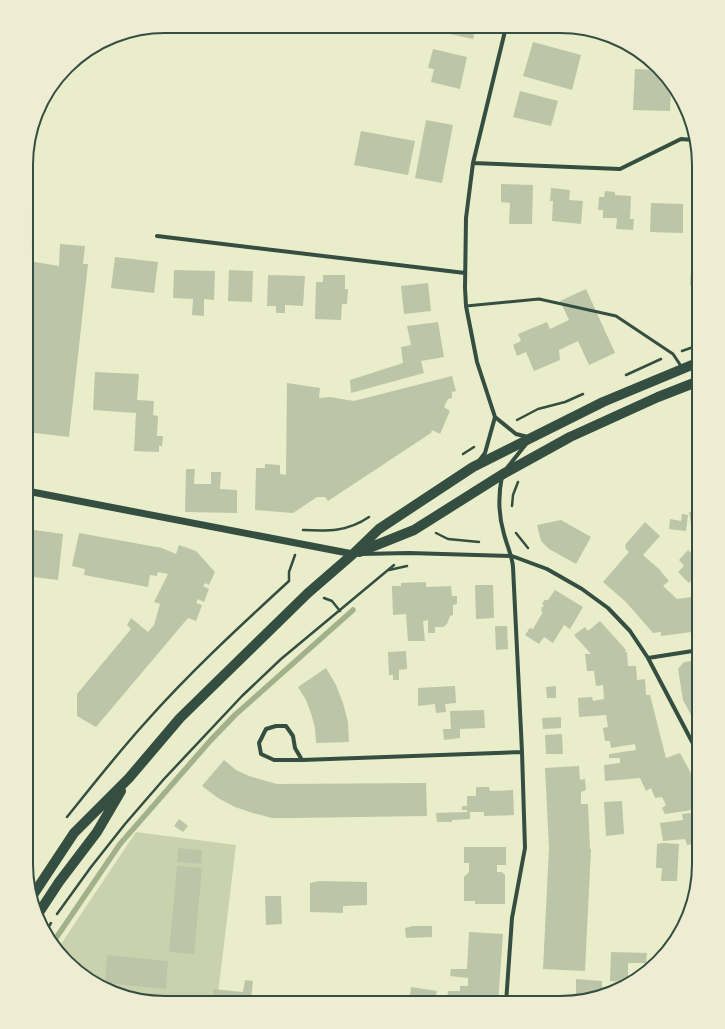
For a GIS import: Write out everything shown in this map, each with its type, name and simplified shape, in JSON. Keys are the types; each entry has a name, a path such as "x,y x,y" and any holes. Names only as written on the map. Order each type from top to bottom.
{"main road":[{"path":"36,890 74,833 129,778 180,718 308,593 379,529 473,467 604,402 692,364"},
{"path":"353,554 414,530 503,474 570,437 692,383"},
{"path":"41,909 59,882 97,832 129,778"}],"street":[{"path":"505,33 473,163 466,218 465,274 466,306 477,362 495,417 516,434 531,437 503,474 499,492 499,510 503,533 512,556 522,752 525,848 512,918 506,996"},
{"path":"473,163 620,169 681,139 690,140"},
{"path":"157,236 465,274"},
{"path":"473,467 485,453 495,417"},
{"path":"33,492 353,554 512,556 547,569 588,593 608,608 630,631 648,658 692,742"},
{"path":"648,658 692,651"},
{"path":"302,760 295,748 293,736 286,726 276,726 266,729 259,744 262,754 274,760 302,760 522,752"}],"lane":[{"path":"466,306 539,299 616,316 673,354 682,368"}],"path":[{"path":"512,511 513,495 519,480"},
{"path":"428,520 435,532 448,539 528,548"},
{"path":"515,531 528,548 540,557 547,569"},
{"path":"66,818 103,771 165,702 218,648 289,581 289,572 299,543"},
{"path":"50,927 96,861 164,779 205,734 281,659 388,570"}],"green space":[{"path":"136,832 236,845 218,996 165,996 131,992 114,986 92,974 78,963 61,944"}],"building":[{"path":"445,33 474,33 473,39"},
{"path":"533,42 581,55 572,90 523,76"},
{"path":"433,49 467,57 460,89 431,82 434,69 428,68"},
{"path":"635,69 651,70 665,85 671,94 670,111 633,110"},
{"path":"520,91 558,101 551,126 513,117"},
{"path":"426,120 453,125 442,183 415,178"},
{"path":"361,131 415,141 408,175 354,165"},
{"path":"501,184 533,185 532,224 509,224 510,203 501,202"},
{"path":"551,188 570,190 569,200 583,201 581,224 552,221 553,201 550,201"},
{"path":"605,191 615,192 615,195 631,196 630,219 634,219 633,230 616,229 617,218 603,218 603,210 598,210 599,197 604,197"},
{"path":"651,203 683,204 683,233 650,232"},
{"path":"60,244 85,246 83,264 88,264 69,437 33,433 33,262 59,266"},
{"path":"115,257 158,262 154,293 111,288"},
{"path":"174,270 215,271 214,300 204,299 204,316 192,315 193,299 173,298"},
{"path":"229,270 253,271 252,302 228,301"},
{"path":"691,270 692,270 692,285 690,285"},
{"path":"268,275 305,276 303,306 285,305 285,313 276,313 276,306 267,306"},
{"path":"323,275 345,275 345,289 348,289 347,304 342,304 341,320 315,319 316,282 323,282"},
{"path":"428,283 431,311 404,314 401,286"},
{"path":"586,289 615,353 589,365 578,341 559,350 560,360 534,371 526,352 517,356 513,345 521,341 518,334 547,322 550,329 569,320 560,301"},
{"path":"438,322 444,357 421,361 424,373 351,393 350,380 403,363 401,347 411,345 407,326"},
{"path":"95,372 139,374 137,400 154,401 153,415 158,416 157,436 163,436 162,446 159,446 159,452 134,451 136,413 93,410"},
{"path":"452,376 456,391 452,392 452,398 448,399 444,407 450,411 440,434 432,430 431,433 328,501 325,497 317,497 293,513 255,510 256,468 265,468 265,464 280,465 280,474 286,475 287,383 320,388 319,398 330,397 354,401"},
{"path":"186,469 195,469 194,484 211,484 211,472 221,472 220,489 237,490 237,513 185,512"},
{"path":"689,512 692,512 691,524"},
{"path":"682,514 688,515 686,531 669,529 670,519 681,521"},
{"path":"561,520 591,537 576,564 549,549 541,541 537,525"},
{"path":"645,522 660,536 643,555 659,569 669,581 663,586 677,599 692,597 692,632 661,636 661,632 653,633 626,602 603,582 629,552 625,548 625,545"},
{"path":"33,530 63,534 58,580 33,577"},
{"path":"79,533 162,548 176,554 179,545 196,551 215,572 209,585 205,583 203,586 209,589 204,602 198,599 196,603 202,605 196,621 188,618 96,727 77,716 77,694 131,629 127,625 131,618 148,632 154,625 160,604 154,602 168,574 158,572 157,576 150,575 148,587 84,575 85,569 72,566"},
{"path":"688,550 692,554 692,580 689,583 678,572 684,566 679,560"},
{"path":"426,582 426,587 451,586 452,596 457,596 457,604 453,605 453,615 450,616 447,624 443,627 435,627 435,633 428,633 428,620 423,621 425,641 408,641 406,614 393,615 392,586 401,586 401,583"},
{"path":"475,585 493,585 494,618 476,619"},
{"path":"555,590 583,607 570,629 564,625 553,643 544,637 539,644 525,635 530,628 533,629 543,612 541,611 542,607 544,606 542,603 545,600 548,600"},
{"path":"600,621 626,650 625,652 627,652 628,666 636,666 637,680 645,679 646,695 650,695 666,758 680,753 692,775 692,810 665,814 662,808 666,805 662,797 655,798 651,788 646,791 640,778 605,781 604,765 620,763 620,758 609,758 609,754 636,750 635,744 611,748 610,741 605,741 603,728 608,727 606,715 579,717 578,698 592,697 593,701 604,699 603,685 596,686 594,671 587,671 585,654 591,654 574,635 585,627 588,631"},
{"path":"495,626 507,626 508,649 496,650"},
{"path":"406,651 407,669 399,670 399,680 393,680 393,675 389,675 388,652"},
{"path":"692,661 692,717 683,700 678,669 684,662"},
{"path":"326,668 336,685 343,703 348,722 349,742 316,743 315,728 311,713 306,700 298,687"},
{"path":"455,686 456,703 445,704 446,712 436,713 435,704 418,706 418,688"},
{"path":"556,686 556,698 547,698 546,687"},
{"path":"484,710 485,728 460,729 460,738 444,740 443,729 451,729 450,711"},
{"path":"561,717 561,728 543,729 542,718"},
{"path":"562,734 563,754 546,754 545,735"},
{"path":"224,760 236,770 249,776 277,784 426,783 427,816 272,818 253,813 235,807 218,798 202,786"},
{"path":"579,766 580,780 585,779 586,790 581,792 581,804 588,804 591,849 585,971 543,969 549,848 545,768"},
{"path":"476,787 489,787 490,791 513,790 514,815 484,816 484,812 470,812 470,819 452,820 452,822 437,822 436,813 467,812 467,810 462,810 462,806 467,806 467,796 476,796"},
{"path":"622,801 624,834 606,836 604,802"},
{"path":"692,813 692,844 687,845 685,839 663,841 660,823 683,820 682,814"},
{"path":"179,819 188,826 183,832 174,826"},
{"path":"657,844 679,844 677,881 661,881 662,868 656,868"},
{"path":"464,847 506,847 506,865 497,865 497,872 502,872 505,875 505,904 475,904 475,901 464,901 464,877 469,872 469,863 464,863"},
{"path":"178,848 202,850 201,864 177,862"},
{"path":"177,866 202,868 194,954 169,952"},
{"path":"319,881 367,882 367,905 343,906 343,913 310,912 310,883"},
{"path":"265,896 281,896 282,924 266,925"},
{"path":"413,926 432,926 432,937 406,938 405,928"},
{"path":"469,932 503,934 499,996 447,996 448,991 460,991 460,986 468,986 468,978 450,976 451,969 467,969"},
{"path":"611,952 647,953 646,963 628,963 628,977 619,981 610,981"},
{"path":"107,955 168,961 166,989 110,983 105,981"},
{"path":"576,979 602,981 602,989 576,995"},
{"path":"245,980 253,981 251,996 213,996 213,989 243,992"},
{"path":"411,987 437,991 436,996 410,996"}],"waterway":[{"path":"56,938 120,844 210,741 235,715 353,610"}]}
